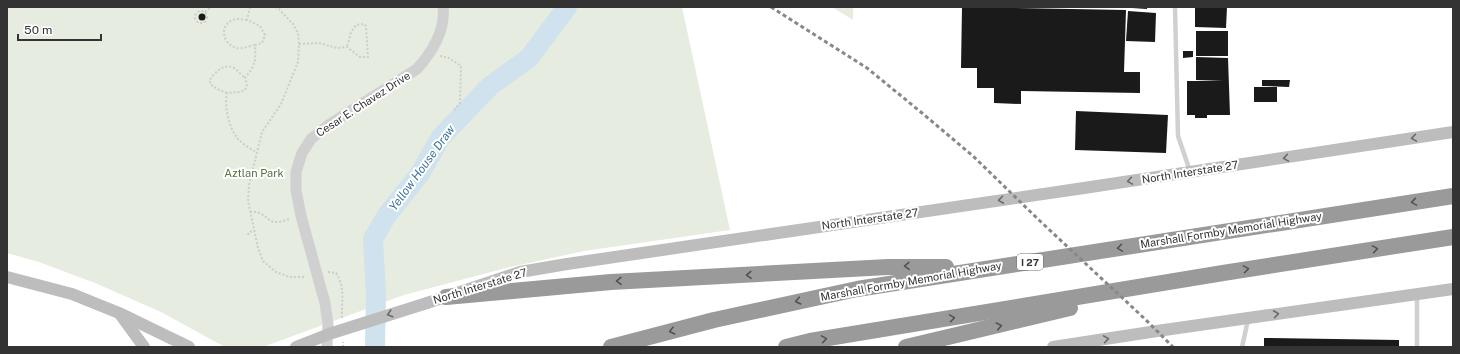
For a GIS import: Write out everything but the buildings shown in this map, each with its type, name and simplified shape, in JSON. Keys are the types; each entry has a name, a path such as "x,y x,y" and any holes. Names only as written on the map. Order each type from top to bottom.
{"highway":[{"name":"Marshall Formby Memorial Highway","path":"610,347 714,320 857,289 1453,196"},
{"path":"786,347 810,341 1216,274 1453,238"},
{"path":"446,297 611,282 903,267 988,268"},
{"path":"906,347 1216,274"}],"main road":[{"name":"North Interstate 27","path":"296,347 329,334 520,272 1453,132"},
{"path":"7,277 72,294 119,313 189,347"},
{"path":"1053,347 1453,289"},
{"path":"119,313 144,347"}],"street":[{"name":"Cesar E. Chavez Drive","path":"327,347 327,317 325,303 301,216 296,190 296,172 302,154 311,138 327,126 417,69 430,54 436,43 442,25 442,7"}],"lane":[{"path":"1176,7 1178,136 1190,172"},
{"path":"1417,294 1417,347"},
{"path":"1242,347 1249,318"}],"path":[{"path":"205,12 211,7"},
{"path":"247,20 250,7"},
{"path":"275,7 294,24 298,33 298,62 281,104 262,132 249,185 248,201 250,212 258,248 263,261 276,272 289,278 318,275 327,272 336,273 343,290 342,324"},
{"path":"201,10 205,12 207,17 205,21 200,23 196,21 195,17 197,12 201,10"},
{"path":"238,19 247,20 260,26 264,31 265,35 262,43 238,49 230,46 223,36 225,25 238,19"},
{"path":"299,44 319,43 337,48 347,47 360,57 368,57 366,26 364,24 356,25 351,32 347,47"},
{"path":"244,78 254,67 256,56 255,45"},
{"path":"430,54 449,58 461,66 460,103 454,110"},
{"path":"229,66 234,68 244,78 248,85 245,90 239,92 227,93 210,84 213,74 229,66"},
{"path":"227,93 227,111 232,128 238,139 256,152"},
{"path":"250,212 261,213 271,222 301,216"},
{"path":"248,235 250,232 255,230"},
{"path":"343,338 343,347"}],"green space":[{"name":"Aztlan Park","path":"7,7 682,7 730,230 584,251 506,268 404,295 263,347 225,347 161,312 95,283 39,262 7,253"},
{"path":"832,7 853,7 853,20"}],"waterway":[{"name":"Yellow House Draw","path":"375,347 376,295 373,239 387,215 419,175 441,137 490,86 529,58 567,7"}],"railway":[{"path":"771,7 867,68 973,156 1173,347"}]}
